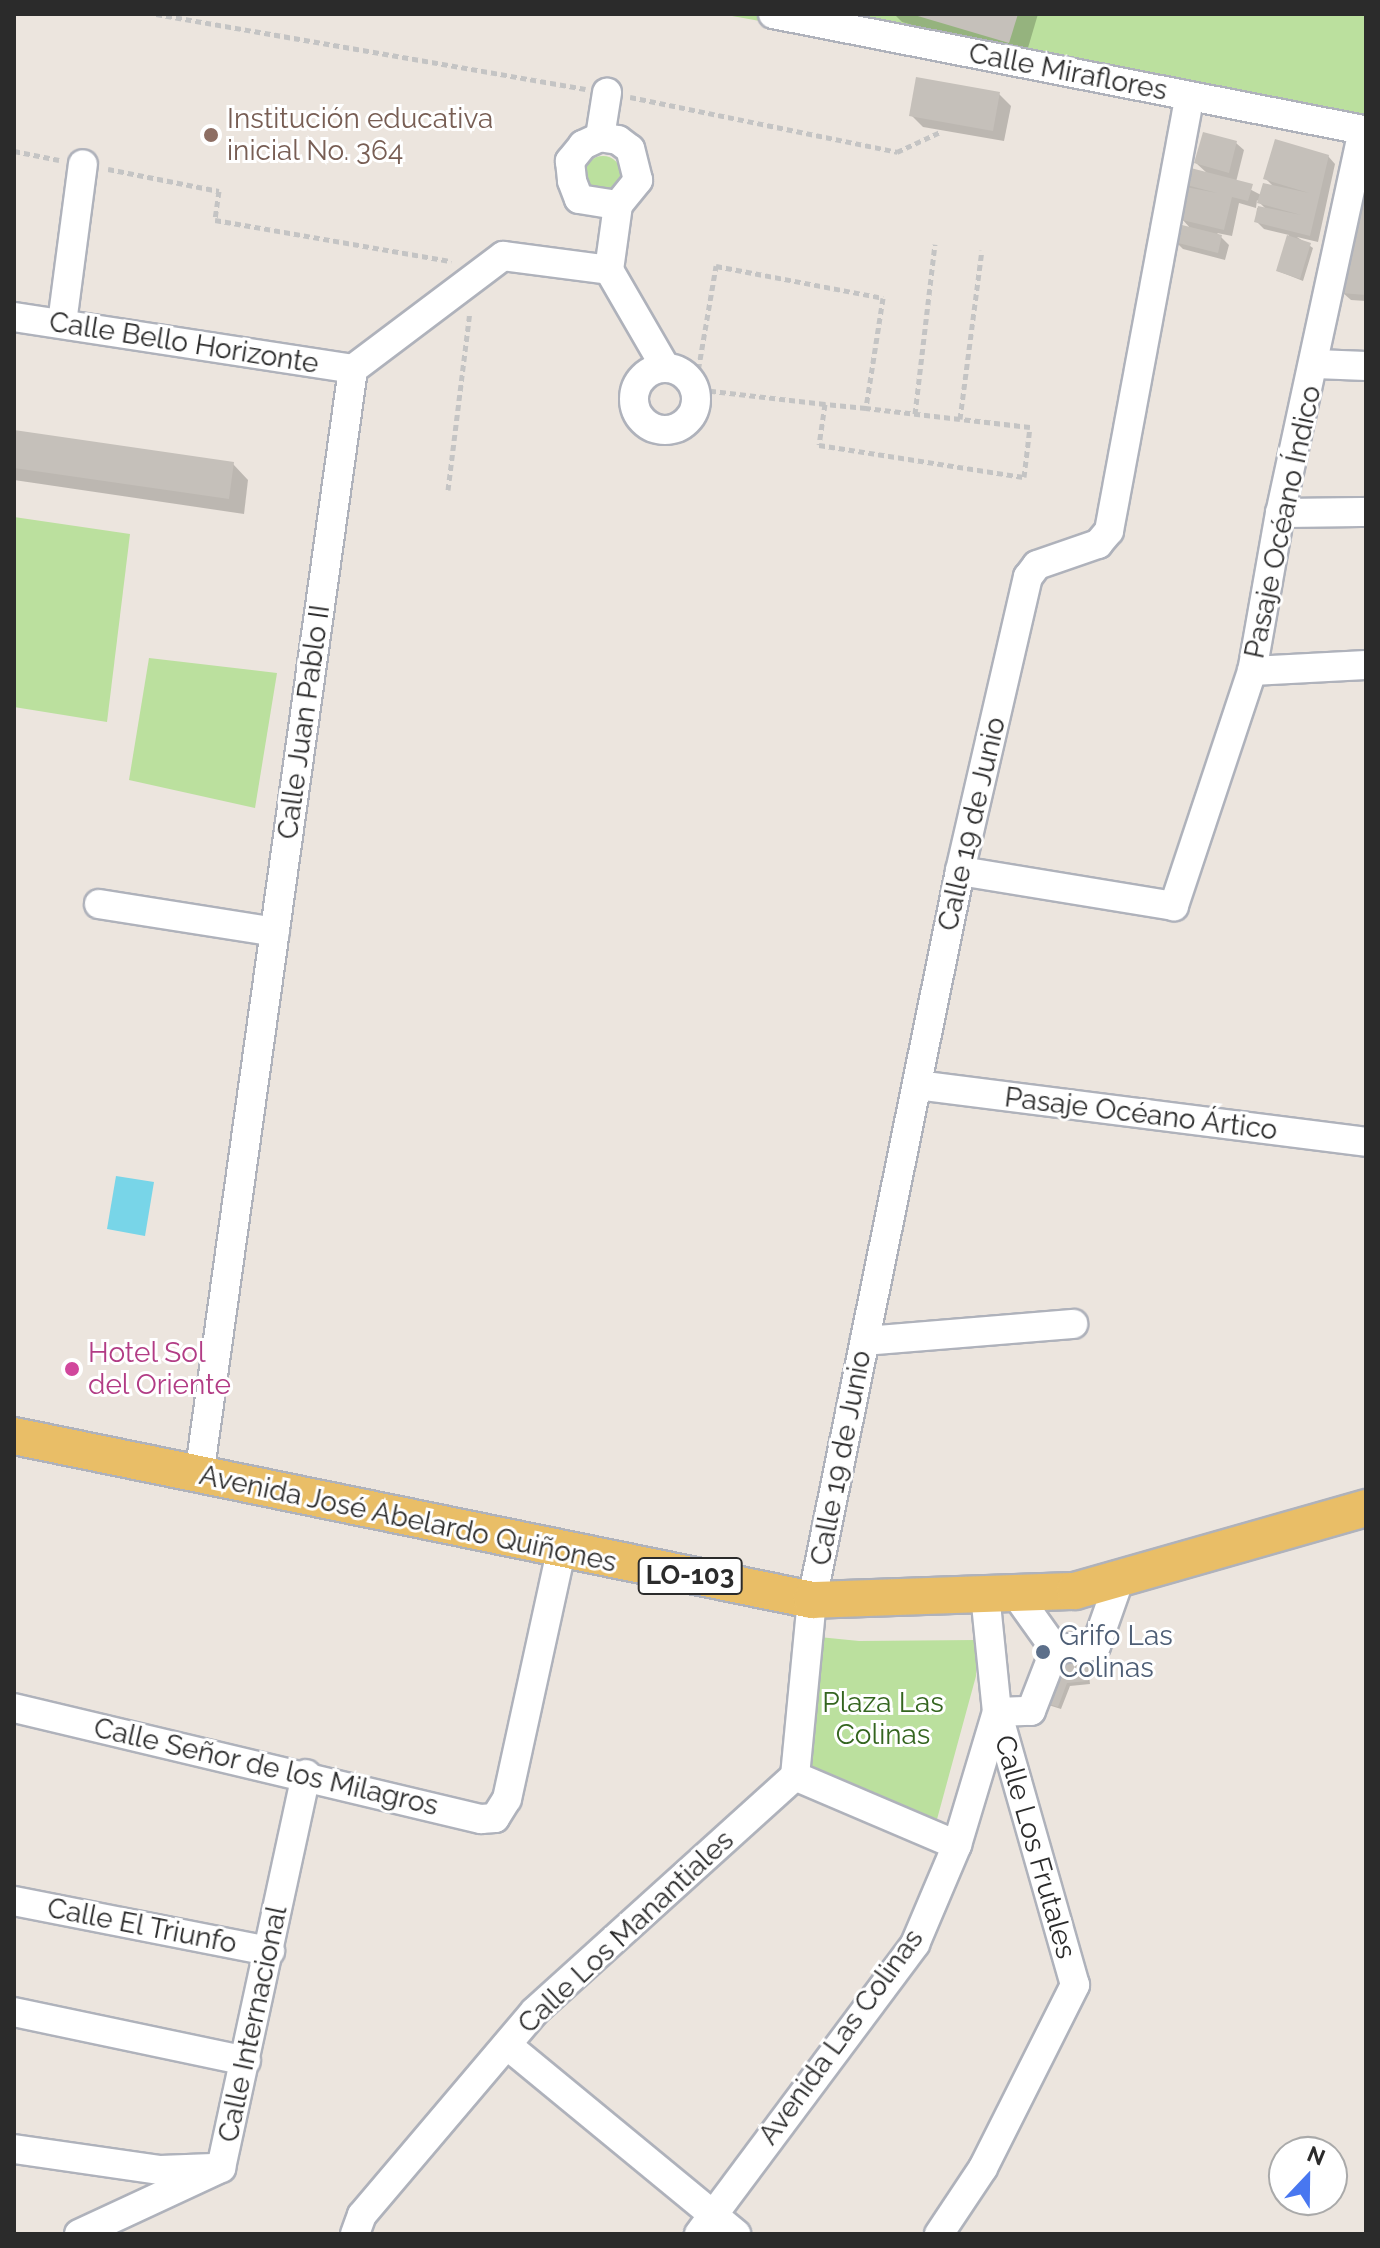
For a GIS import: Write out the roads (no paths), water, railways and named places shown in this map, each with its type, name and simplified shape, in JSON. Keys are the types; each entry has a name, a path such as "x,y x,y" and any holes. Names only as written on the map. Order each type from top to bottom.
{"main road":[{"name":"Avenida José Abelardo Quiñones","path":"14,1436 561,1551 812,1600 1075,1591 1366,1508"}],"street":[{"name":"Calle Miraflores","path":"773,14 1363,130"},
{"path":"600,137 607,93"},
{"name":"Calle 19 de Junio","path":"812,1600 960,871 1028,577 1037,565 1098,544 1109,531 1190,96"},
{"name":"Pasaje Océano Índico","path":"960,871 1174,906 1252,671 1280,513 1357,187 1363,130"},
{"path":"618,205 579,199 572,181 570,161 583,145 600,137 618,140 630,149 637,164 638,180 618,205 609,270 664,365 695,389 697,402 691,420 663,432 648,426 633,403 649,369 664,365"},
{"path":"62,323 83,164"},
{"path":"353,369 503,256 609,270"},
{"name":"Calle Bello Horizonte","path":"14,317 353,369"},
{"path":"1316,364 1366,366"},
{"name":"Calle Juan Pablo II","path":"199,1476 353,369"},
{"path":"1280,513 1366,512"},
{"path":"1252,671 1366,665"},
{"path":"99,904 275,932"},
{"name":"Pasaje Océano Ártico","path":"917,1085 1366,1142"},
{"path":"865,1341 1073,1324"},
{"name":"Calle Señor de los Milagros","path":"14,1708 306,1774 481,1819 495,1818 507,1799 561,1551"},
{"path":"1000,1593 1055,1649 1096,1646 1120,1578"},
{"name":"Avenida Las Colinas","path":"705,2224 915,1944 957,1845 997,1712 1000,1593"},
{"path":"812,1600 795,1776 957,1845"},
{"path":"997,1712 1031,1711 1055,1649"},
{"name":"Calle Los Frutales","path":"939,2234 983,2168 1075,1985 997,1712"},
{"name":"Calle Internacional","path":"94,2231 221,2168 306,1774"},
{"name":"Calle Los Manantiales","path":"355,2234 362,2215 535,2011 795,1776"},
{"name":"Calle El Triunfo","path":"14,1901 270,1951"},
{"path":"14,2012 246,2061"},
{"path":"507,2045 705,2224 736,2234"},
{"path":"14,2149 160,2170 221,2168"}],"water":[{"path":"116,1176 154,1182 145,1236 107,1229"}],"place":[{"name":"Institución educativa inicial No. 364","path":"211,135"},
{"name":"Hotel Sol del Oriente","path":"72,1369"},
{"name":"Grifo Las Colinas","path":"1043,1652"}],"park label":[{"name":"Plaza Las Colinas","path":"883,1719"}]}
